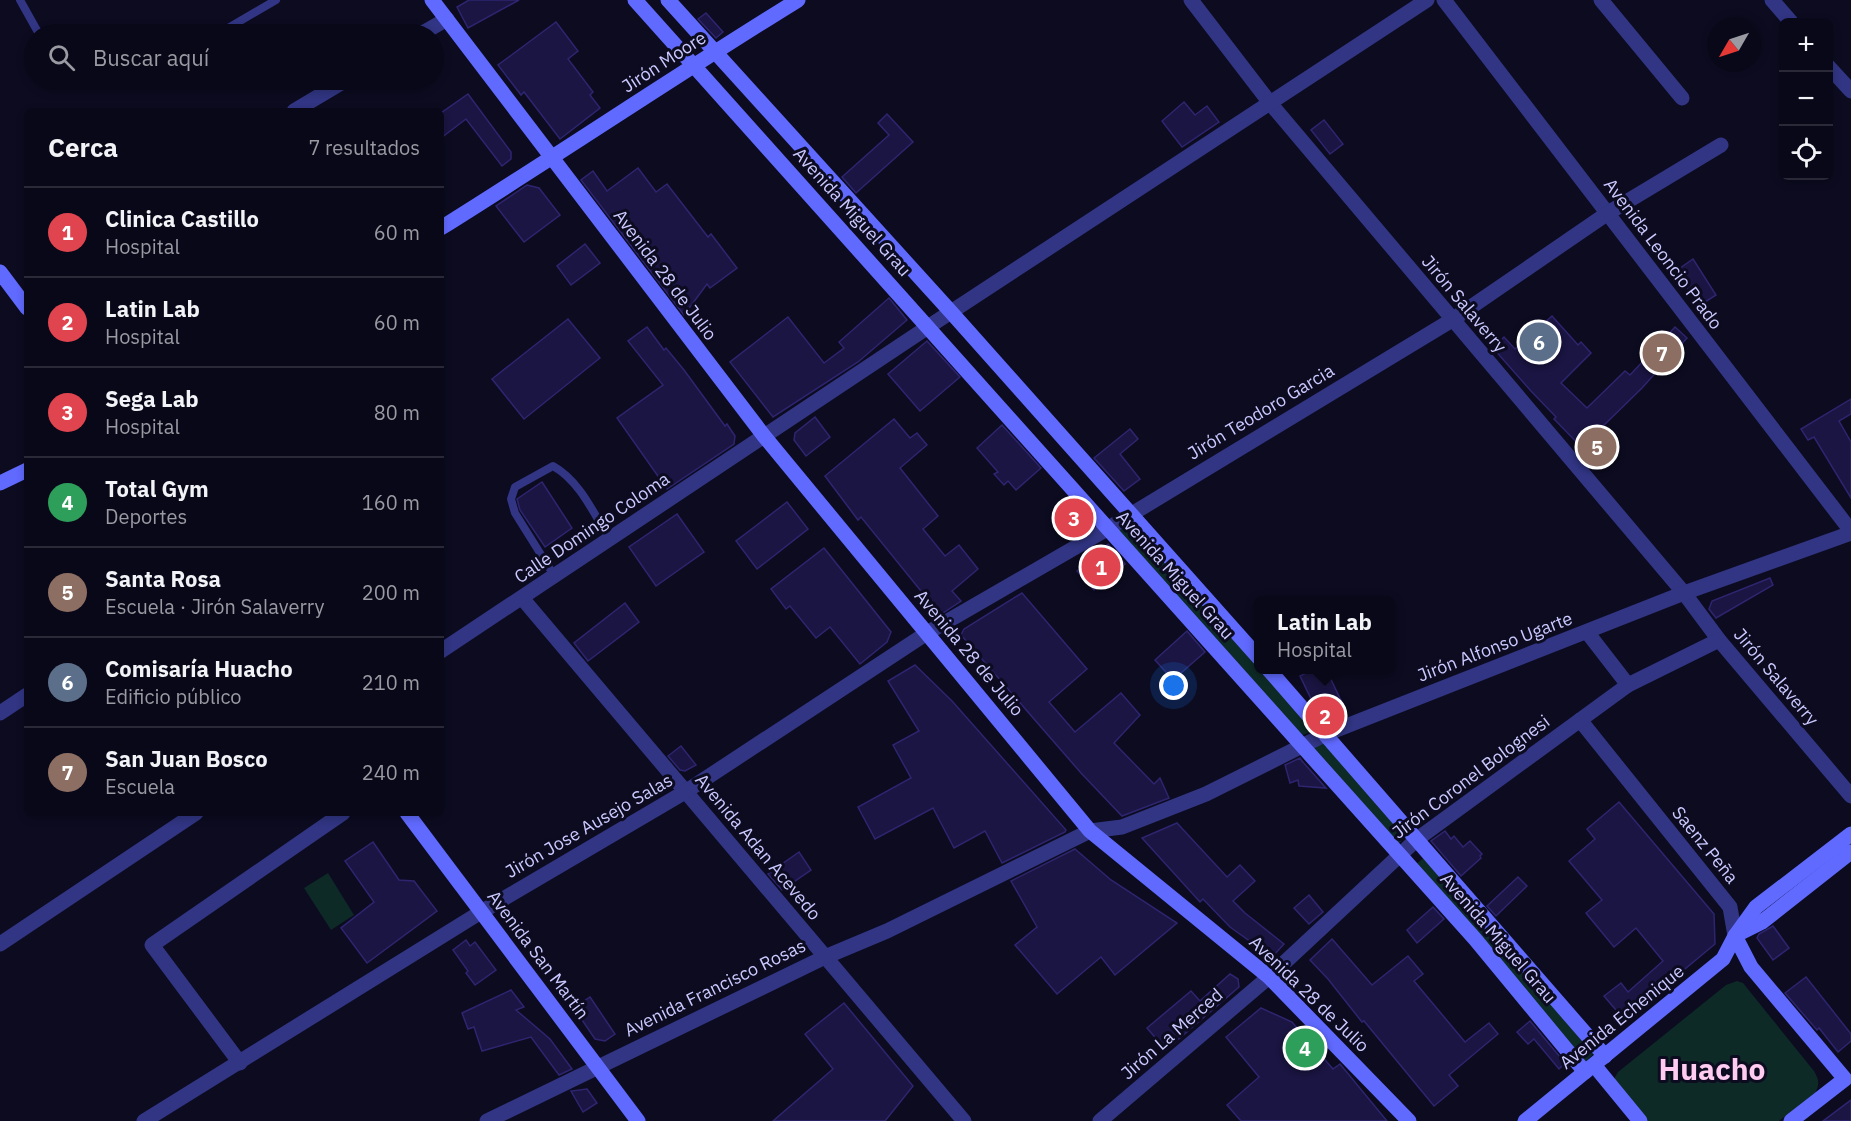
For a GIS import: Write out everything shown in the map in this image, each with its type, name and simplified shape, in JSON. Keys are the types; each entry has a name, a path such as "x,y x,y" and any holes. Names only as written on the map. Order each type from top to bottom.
{"street":[{"name":"Avenida 28 de Julio","path":"432,0 764,436 1090,831 1269,977 1409,1121"},
{"name":"Avenida Miguel Grau","path":"635,0 1475,939 1595,1064"},
{"name":"Avenida Miguel Grau","path":"668,0 951,312 1254,652"},
{"name":"Jirón Moore","path":"444,226 798,0"},
{"name":"Jirón Salaverry","path":"1191,0 1270,103 1684,593 1719,640 1851,796"},
{"name":"Calle Domingo Coloma","path":"444,649 928,327 1427,0"},
{"name":"Avenida Leoncio Prado","path":"1444,0 1851,532"},
{"path":"1601,0 1682,98"},
{"path":"1772,0 1788,18"},
{"path":"438,24 447,19"},
{"path":"1833,71 1851,91"},
{"path":"299,108 329,90"},
{"name":"Jirón Teodoro Garcia","path":"927,633 1107,529 1452,320 1608,213 1721,144"},
{"path":"0,272 24,304"},
{"path":"0,483 24,471"},
{"name":"Jirón Alfonso Ugarte","path":"1090,831 1122,827 1206,794 1326,734 1684,593 1851,532"},
{"name":"Avenida Adan Acevedo","path":"522,598 964,1121"},
{"path":"1587,632 1628,685"},
{"name":"Jirón Jose Ausejo Salas","path":"144,1121 481,912 686,792 927,633"},
{"name":"Jirón Coronel Bolognesi","path":"1269,977 1416,840 1628,685 1719,640"},
{"name":"Avenida Miguel Grau","path":"1273,674 1416,840 1500,933 1595,1064"},
{"path":"0,713 24,697"},
{"name":"Saenz Peña","path":"1580,720 1730,907 1735,936 1751,967 1849,1079"},
{"path":"0,944 192,816"},
{"path":"240,1063 152,945 339,816"},
{"name":"Avenida San Martín","path":"409,816 635,1120"},
{"name":"Avenida Francisco Rosas","path":"487,1121 825,957 887,931 1090,831"},
{"name":"Avenida Echenique","path":"1525,1121 1723,959 1735,936 1756,907 1851,834"},
{"path":"1735,936 1762,922 1851,852"},
{"name":"Jirón La Merced","path":"1109,1118 1269,977"},
{"path":"1595,1064 1640,1121"},
{"path":"1791,1121 1849,1079"}],"lane":[{"path":"20,0 33,24"},
{"path":"235,24 276,0"},
{"path":"555,577 515,513 511,499 514,487 553,466 566,473 610,540"}],"green space":[{"path":"1130,520 1254,657 1254,674 1269,674 1319,729 1300,736 1115,530"},
{"path":"1326,740 1406,837 1398,844 1311,749"},
{"path":"1426,856 1595,1052 1584,1064 1415,865"},
{"path":"328,873 354,915 331,930 304,888"},
{"path":"1737,981 1743,983 1814,1071 1818,1082 1815,1093 1779,1121 1646,1121 1615,1083 1618,1072 1726,985"}],"building":[{"path":"469,0 519,0 468,28 457,7"},
{"path":"706,13 723,32 716,38 698,19"},
{"path":"556,22 578,51 568,59 593,92 590,95 600,108 560,139 524,92 521,95 498,65"},
{"path":"468,94 511,152 511,159 502,166 466,119 444,136 444,111"},
{"path":"1184,102 1195,115 1207,106 1219,122 1182,147 1162,121"},
{"path":"887,114 913,142 856,193 842,177 889,135 878,123"},
{"path":"1324,120 1343,144 1330,154 1311,130"},
{"path":"638,168 656,192 667,184 708,237 711,234 737,268 710,288 707,284 684,315 581,180 593,171 607,191"},
{"path":"527,185 539,188 560,215 524,242 496,206"},
{"path":"585,244 600,263 571,285 557,266"},
{"path":"1693,259 1716,295 1699,306 1676,271"},
{"path":"889,298 907,320 858,362 773,417 730,362 788,317 824,363 844,348 839,342"},
{"path":"1552,316 1578,345 1581,342 1591,353 1561,383 1587,408 1625,371 1630,375 1675,327 1687,338 1642,388 1598,431 1613,446 1596,462 1554,419 1556,417 1493,348 1504,337 1515,349"},
{"path":"568,319 600,358 524,419 492,379"},
{"path":"647,327 735,436 734,444 667,489 617,418 663,385 628,341"},
{"path":"927,341 960,377 920,411 888,374"},
{"path":"1851,399 1851,414 1839,421 1851,442 1851,498 1814,437 1808,440 1801,429"},
{"path":"815,417 830,437 806,456 794,440 795,433"},
{"path":"894,419 910,438 917,433 927,445 900,468 938,516 923,529 945,556 959,545 978,569 952,591 961,601 943,613 938,612 861,517 858,520 825,476"},
{"path":"1002,425 1041,468 1016,490 1008,481 1004,485 994,474 998,472 977,448"},
{"path":"1130,429 1138,439 1120,454 1140,479 1124,491 1094,458"},
{"path":"542,482 572,528 545,547 520,510 517,499"},
{"path":"787,502 808,529 757,569 736,541"},
{"path":"1073,505 1086,522 1076,530 1062,514"},
{"path":"677,514 704,552 656,586 629,547"},
{"path":"1108,544 1125,564 1094,590 1077,571"},
{"path":"824,548 891,632 887,642 860,664 830,627 816,638 790,606 786,609 771,589"},
{"path":"1770,578 1773,585 1716,618 1709,609 1712,601"},
{"path":"1022,593 1087,669 1049,702 1075,732 1121,693 1140,715 1114,743 1154,784 1160,778 1169,798 1122,816 1081,773 961,635 964,629"},
{"path":"625,603 639,622 588,661 574,643"},
{"path":"1187,631 1205,652 1173,680 1155,660"},
{"path":"915,665 952,701 1066,830 1065,832 1002,863 985,831 954,848 933,808 875,839 858,807 911,778 893,745 919,731 888,681"},
{"path":"1328,674 1345,709 1325,719 1316,709 1300,676"},
{"path":"681,746 696,765 685,771 680,770 668,756"},
{"path":"1300,758 1326,788 1299,786 1298,780 1290,783 1285,765"},
{"path":"1619,802 1714,914 1715,944 1656,996 1654,994 1631,1013 1630,1011 1622,1017 1604,996 1621,983 1628,992 1663,961 1636,928 1614,947 1586,913 1602,900 1569,861 1595,839 1587,829"},
{"path":"1177,823 1227,877 1240,865 1255,881 1233,901 1284,944 1272,957 1230,927 1203,899 1200,902 1142,838"},
{"path":"1445,831 1451,839 1454,836 1463,847 1470,841 1482,854 1481,858 1461,876 1431,841"},
{"path":"373,842 399,880 414,881 437,911 367,963 341,928 374,902 345,861"},
{"path":"1075,849 1111,880 1177,923 1115,975 1101,957 1057,994 1015,945 1037,927 1011,881"},
{"path":"799,852 811,870 782,890 768,874"},
{"path":"1518,877 1527,886 1496,916 1487,906"},
{"path":"1309,895 1323,912 1309,924 1294,908"},
{"path":"1433,907 1444,919 1417,943 1407,930"},
{"path":"1773,926 1789,948 1773,960 1757,938 1759,934"},
{"path":"1332,939 1372,985 1408,956 1423,974 1414,981 1465,1042 1489,1023 1498,1034 1449,1075 1458,1086 1434,1106 1310,960"},
{"path":"466,940 470,946 475,942 496,970 475,985 453,950"},
{"path":"1230,974 1238,979 1239,987 1166,1050 1147,1028 1191,991 1200,1001"},
{"path":"1806,977 1851,1034 1851,1041 1838,1052 1819,1028 1817,1030 1785,993"},
{"path":"511,990 524,1007 516,1010 550,1039 572,1069 559,1075 531,1037 482,1051 474,1027 468,1029 462,1013"},
{"path":"590,997 615,1034 605,1041 595,1039 574,1008"},
{"path":"844,1003 913,1086 885,1121 773,1121 833,1069 805,1034"},
{"path":"1261,1008 1292,1022 1333,1069 1340,1064 1387,1121 1241,1121 1227,1105 1259,1077 1226,1037"},
{"path":"1530,1021 1565,1063 1559,1069 1534,1039 1528,1044 1517,1032"},
{"path":"587,1089 597,1103 583,1112 571,1091"},
{"path":"1851,1100 1851,1121 1823,1121"}],"place":[{"name":"Comisaría Huacho","path":"1539,342"},
{"name":"San Juan Bosco","path":"1662,353"},
{"name":"Santa Rosa","path":"1597,447"},
{"name":"Sega Lab","path":"1074,518"},
{"name":"Clinica Castillo","path":"1101,567"},
{"name":"Latin Lab","path":"1325,716"},
{"name":"Total Gym","path":"1305,1048"}],"district":[{"name":"Huacho","path":"1712,1070"}]}
